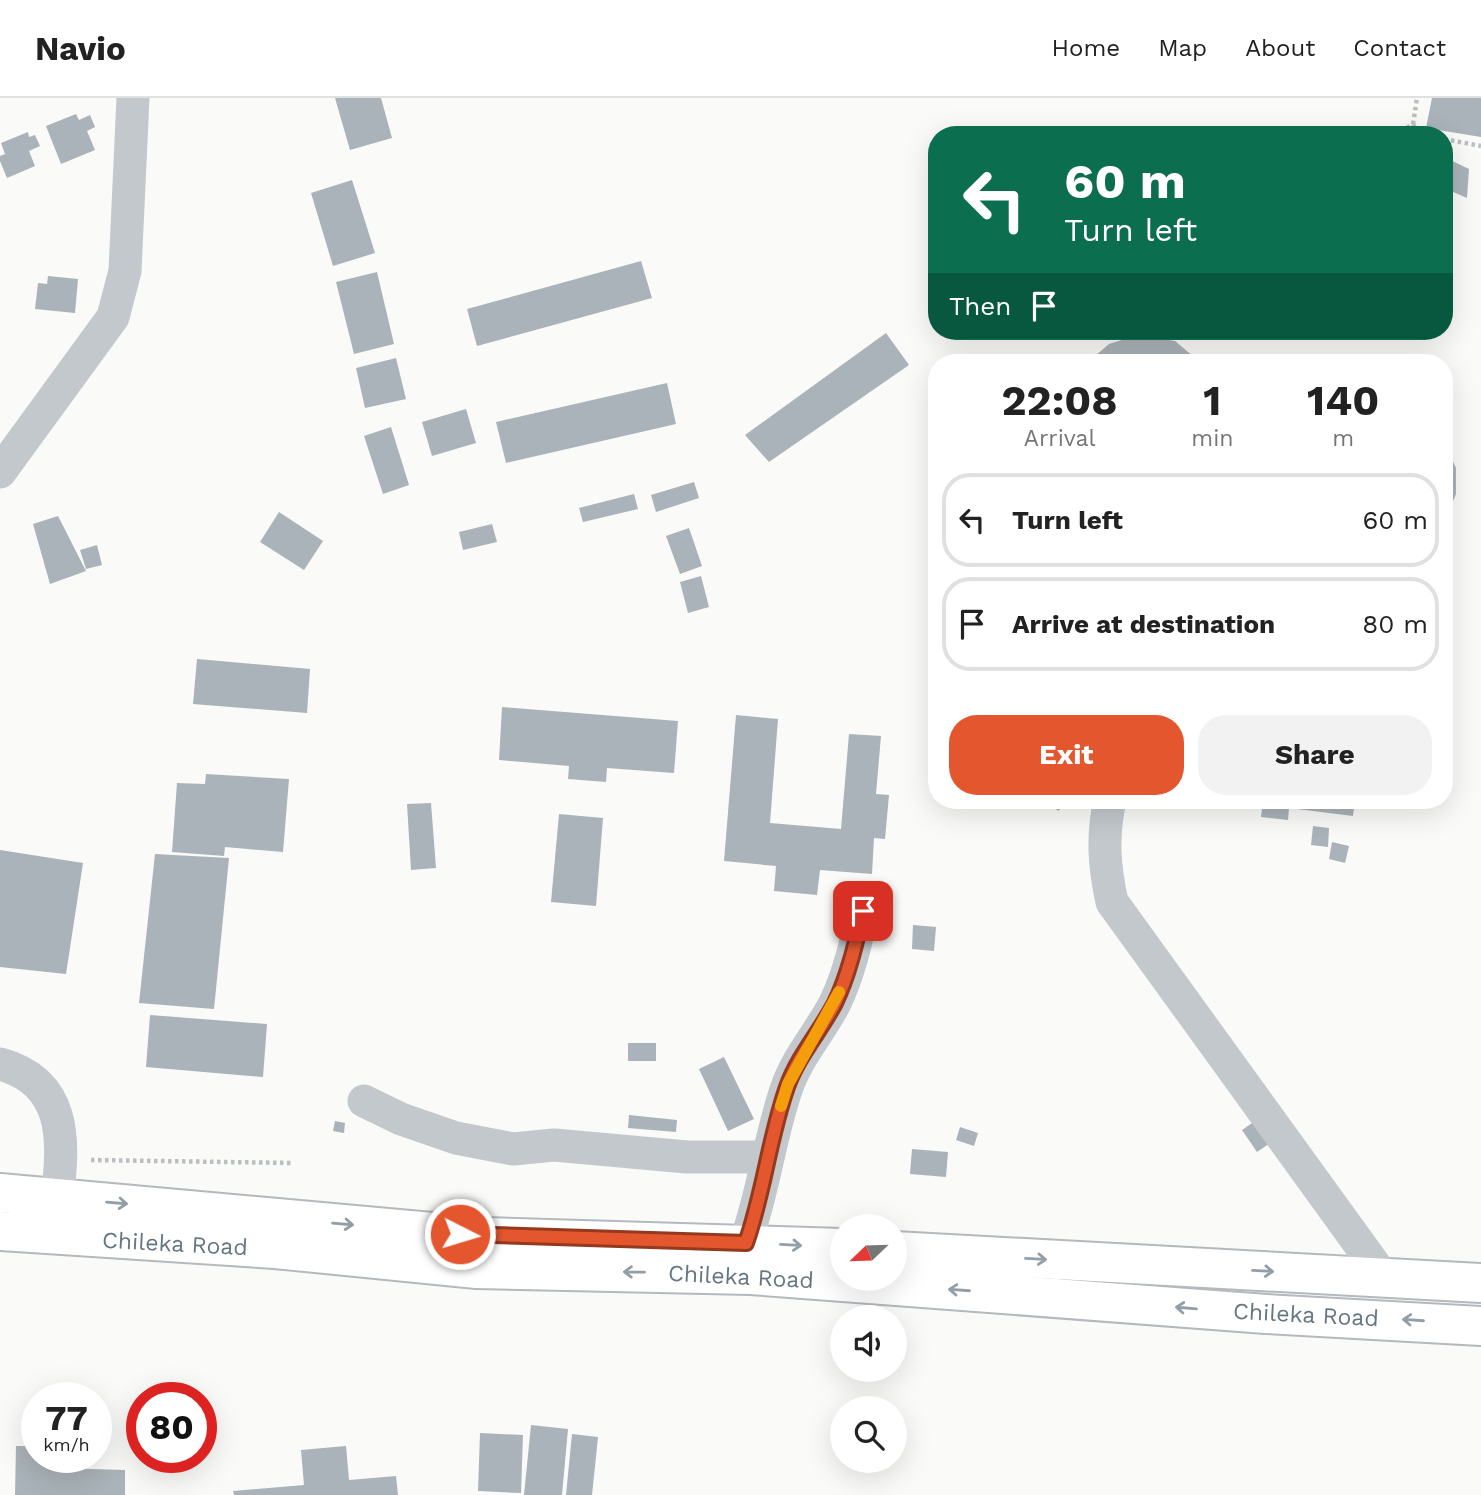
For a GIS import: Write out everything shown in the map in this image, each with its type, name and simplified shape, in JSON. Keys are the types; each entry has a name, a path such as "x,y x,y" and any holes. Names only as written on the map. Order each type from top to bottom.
{"highway":[{"name":"Chileka Road","path":"0,1193 487,1237 830,1247"},
{"name":"Chileka Road","path":"0,1231 275,1250 477,1269 751,1275 1266,1314 1481,1326"},
{"name":"Chileka Road","path":"907,1252 1481,1283"}],"street":[{"path":"0,472 113,317 125,271 133,98"},
{"path":"1108,809 1104,865 1112,902 1384,1278"},
{"path":"746,1243 759,1207 768,1157 788,1084 834,1003 851,963 863,911"},
{"path":"0,1064 22,1070 39,1083 53,1107 61,1133 62,1160 57,1197"},
{"path":"364,1101 401,1119 456,1138 513,1149 554,1145 688,1157 768,1157"}],"path":[{"path":"1410,126 1413,124 1417,98"},
{"path":"1453,141 1481,146"},
{"path":"62,1160 293,1163"}],"building":[{"path":"335,98 381,98 392,138 350,150"},
{"path":"1432,98 1481,98 1481,137 1453,132 1453,126 1426,126"},
{"path":"76,114 79,120 90,115 95,127 87,131 95,150 61,164 46,126"},
{"path":"28,132 29,137 35,135 40,146 29,151 35,166 7,178 0,161 0,156 5,154 1,143"},
{"path":"1453,161 1469,169 1467,198 1453,192"},
{"path":"352,180 375,253 333,266 311,193"},
{"path":"641,261 652,298 477,346 467,309"},
{"path":"377,272 394,344 354,354 336,282"},
{"path":"48,276 78,279 75,313 35,309 38,283 47,284"},
{"path":"886,333 909,365 769,462 745,435"},
{"path":"1122,340 1169,340 1175,341 1190,354 1097,354 1109,344"},
{"path":"396,358 406,399 365,408 356,368"},
{"path":"667,383 676,424 506,463 496,422"},
{"path":"466,409 476,443 432,456 422,422"},
{"path":"391,427 409,485 383,494 364,436"},
{"path":"1453,462 1456,468 1456,494 1453,501"},
{"path":"694,482 699,498 656,512 651,495"},
{"path":"634,494 638,509 583,522 579,508"},
{"path":"279,512 323,541 304,570 260,542"},
{"path":"58,516 86,571 50,584 33,524"},
{"path":"492,524 497,542 463,550 459,532"},
{"path":"689,528 702,566 680,574 666,536"},
{"path":"97,545 102,565 86,569 80,550"},
{"path":"701,576 709,607 688,613 680,582"},
{"path":"197,659 310,669 307,713 193,704"},
{"path":"502,707 678,721 674,773 607,768 606,782 568,779 569,766 499,760"},
{"path":"736,715 778,719 770,823 841,829 849,734 881,736 876,794 889,795 885,839 874,838 872,874 820,870 817,895 774,891 776,866 724,861"},
{"path":"206,774 289,779 283,852 225,847 224,856 172,852 177,783 205,784"},
{"path":"431,803 436,868 411,870 407,804"},
{"path":"1262,809 1289,809 1288,820 1261,817"},
{"path":"1297,809 1354,809 1353,816"},
{"path":"559,814 603,818 596,906 551,902"},
{"path":"1313,826 1329,828 1328,847 1311,845"},
{"path":"1332,842 1349,846 1345,863 1329,859"},
{"path":"0,850 83,863 66,974 0,967"},
{"path":"155,854 229,858 214,1009 139,1003"},
{"path":"913,925 936,927 934,951 912,949"},
{"path":"150,1015 267,1024 263,1077 146,1067"},
{"path":"628,1043 656,1043 656,1061 628,1061"},
{"path":"724,1057 754,1119 728,1131 699,1069"},
{"path":"629,1115 677,1120 676,1132 628,1128"},
{"path":"1258,1119 1273,1141 1257,1152 1242,1130"},
{"path":"335,1121 345,1123 344,1133 333,1131"},
{"path":"960,1127 978,1133 974,1146 956,1140"},
{"path":"912,1149 948,1152 946,1177 910,1174"},
{"path":"531,1425 568,1429 562,1495 524,1495"},
{"path":"480,1433 523,1435 521,1493 478,1491"},
{"path":"572,1434 598,1437 592,1495 566,1495"},
{"path":"16,1446 21,1446 21,1473 112,1473 112,1470 125,1470 125,1495 15,1495"},
{"path":"346,1446 349,1480 396,1476 398,1495 234,1495 233,1491 304,1485 301,1450"}],"slow traffic":[{"path":"781,1106 788,1084 839,992"}],"route":[{"path":"460,1234 487,1237 746,1243 759,1207 776,1123 788,1084 834,1003 851,963 863,911"}]}
